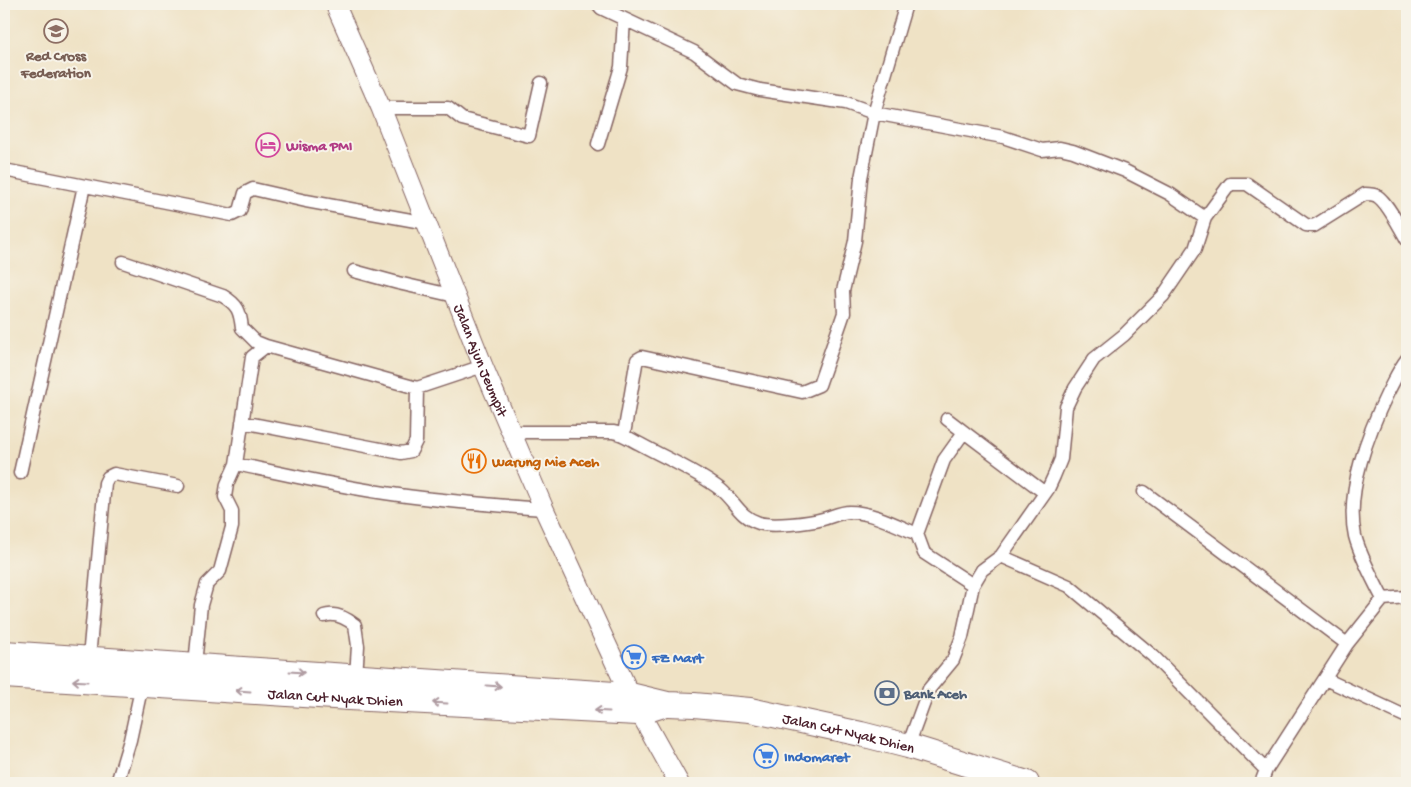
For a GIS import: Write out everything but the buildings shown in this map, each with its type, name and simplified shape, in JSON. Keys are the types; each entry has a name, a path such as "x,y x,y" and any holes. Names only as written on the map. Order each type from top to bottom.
{"highway":[{"name":"Jalan Cut Nyak Dhien","path":"4,653 88,658 143,674 195,664 356,677 634,704"},
{"name":"Jalan Cut Nyak Dhien","path":"4,676 143,674 348,698 694,704 750,710 861,734 908,746 1027,783"}],"street":[{"name":"Jalan Ajun Jeumpit","path":"336,4 381,108 483,366 544,509 634,704 679,783"},
{"path":"598,4 601,8 694,52 738,84 760,90 846,103 874,113 1004,137 1042,150 1060,148 1073,151 1126,171 1170,194 1206,218"},
{"path":"624,434 636,364 642,357 802,392 819,385 844,313 843,291 855,241 861,178 874,113 906,4"},
{"path":"598,144 621,67 624,19"},
{"path":"381,108 448,108 462,119 529,136 541,83"},
{"path":"4,170 232,215 240,211 245,193 253,189 306,201 427,223"},
{"path":"908,746 929,689 953,660 962,637 973,585 982,570 1001,556 1045,493 1061,459 1066,407 1075,388 1094,359 1124,335 1163,296 1195,249 1206,218 1230,184 1247,184 1306,225 1314,226 1364,194 1372,194 1378,197 1407,240"},
{"path":"20,473 84,186"},
{"path":"123,262 224,296 234,303 241,314 242,328 256,342 266,346 417,388 483,366"},
{"path":"354,271 455,296"},
{"path":"195,664 201,605 208,584 220,571 232,527 232,511 225,497 226,484 236,464 252,357 266,346"},
{"path":"1383,599 1374,583 1355,537 1352,512 1359,470 1367,442 1401,366 1407,359"},
{"path":"242,422 401,453 411,452 416,441 417,388"},
{"path":"947,419 1045,493"},
{"path":"511,432 613,432 624,434 638,444 683,465 728,496 737,510 760,524 822,520 847,512 868,514 917,534"},
{"path":"964,432 944,460 917,534 924,553 973,585"},
{"path":"236,464 384,493 470,504 544,509"},
{"path":"88,658 105,483 108,477 114,474 178,486"},
{"path":"1144,492 1347,644"},
{"path":"1001,556 1069,586 1153,656 1266,770"},
{"path":"1261,783 1266,770 1347,644 1383,599 1407,597"},
{"path":"324,616 331,614 347,619 355,625 358,646 356,677"},
{"path":"117,783 130,740 143,674"},
{"path":"1324,679 1407,717"}],"place":[{"name":"Red Cross Federation","path":"56,31"},
{"name":"Wisma PMI","path":"268,145"},
{"name":"Warung Mie Aceh","path":"474,461"},
{"name":"FZ Mart","path":"634,657"},
{"name":"Bank Aceh","path":"887,693"},
{"name":"Indomaret","path":"766,756"}]}
